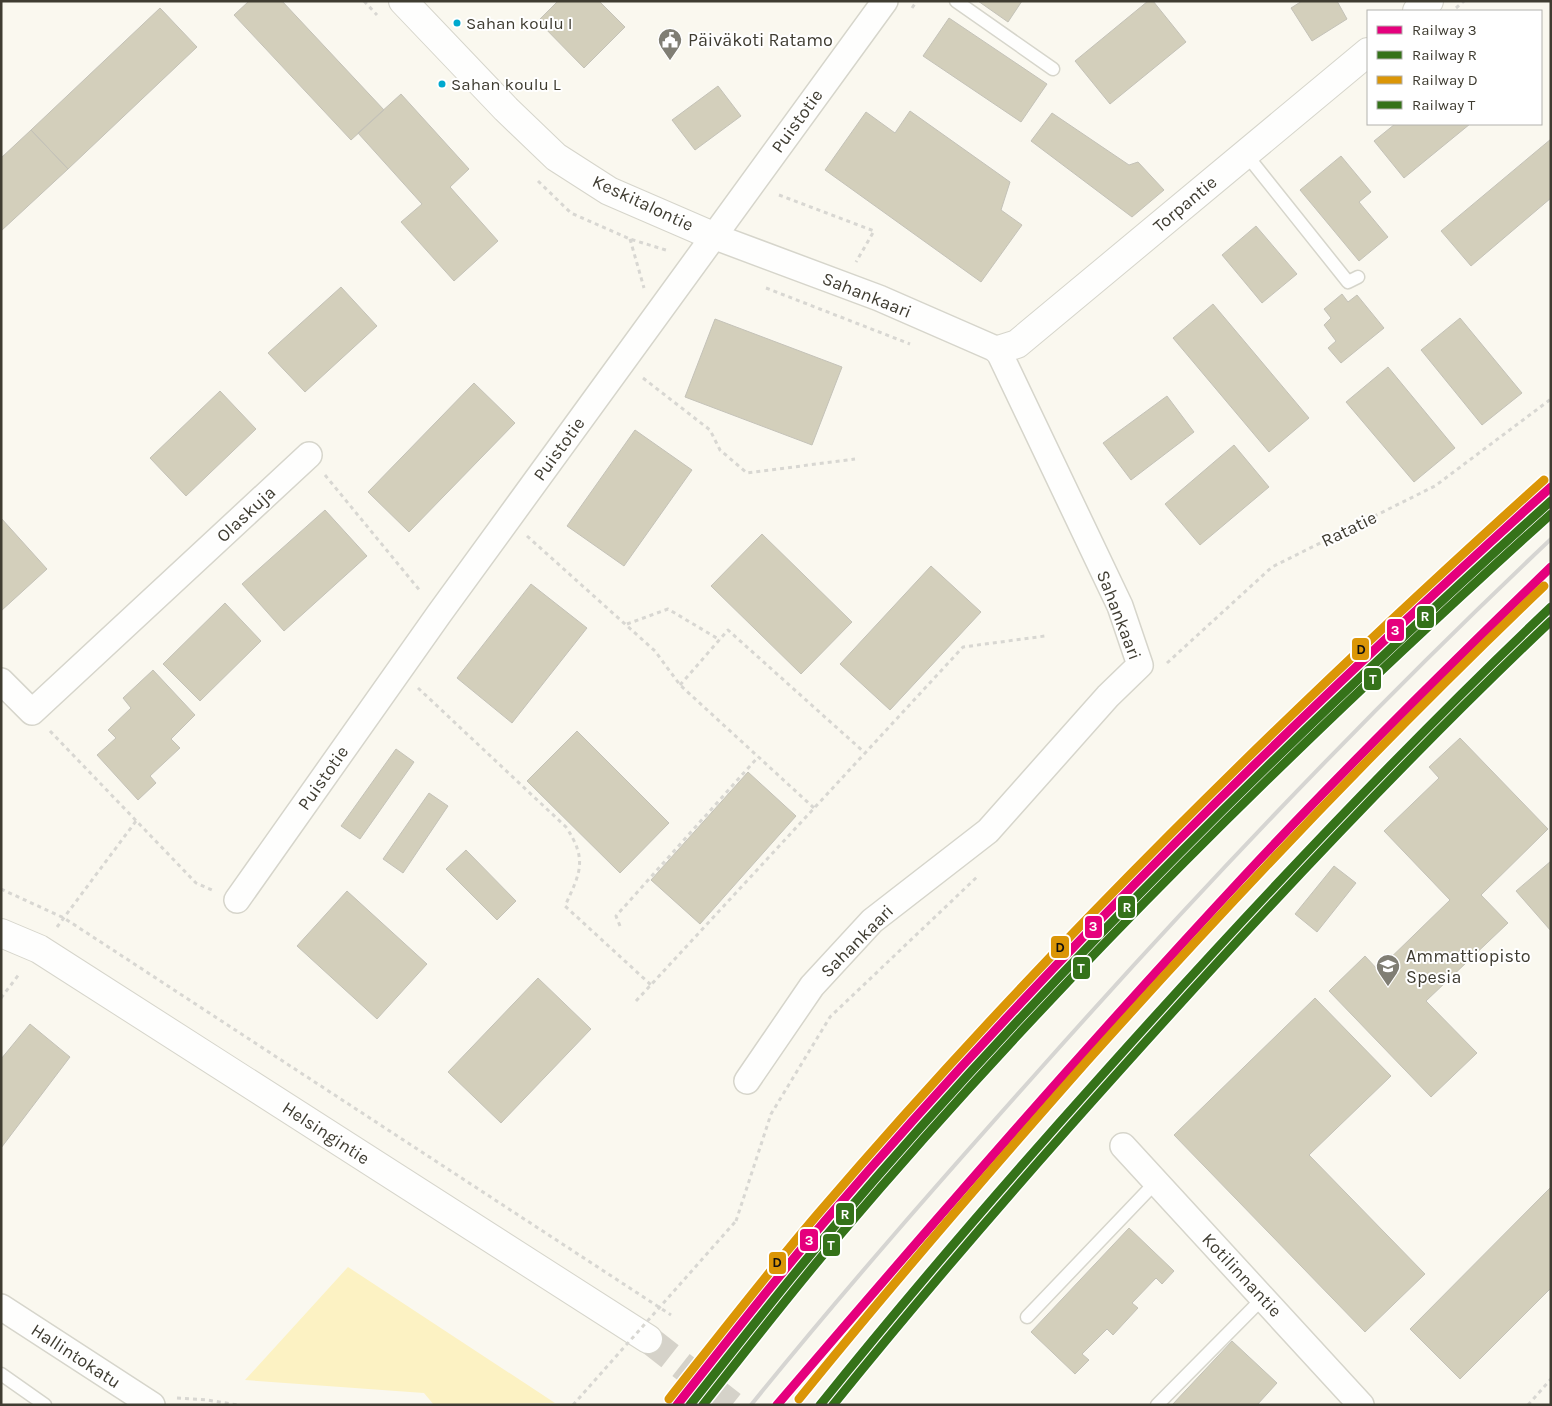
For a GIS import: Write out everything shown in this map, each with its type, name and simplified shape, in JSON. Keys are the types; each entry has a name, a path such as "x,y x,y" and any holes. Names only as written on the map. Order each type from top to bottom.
{"street":[{"name":"Keskitalontie","path":"403,1 506,109 556,157 610,191 713,236"},
{"name":"Puistotie","path":"237,900 439,614 885,1"},
{"path":"1418,10 1429,1"},
{"name":"Torpantie","path":"998,350 1017,344 1367,53"},
{"name":"Sahankaari","path":"713,236 879,298 998,350 1120,606 1140,664 1108,696 988,831 872,921 812,986 747,1081"},
{"name":"Olaskuja","path":"32,712 308,456"},
{"path":"1,682 32,712"},
{"name":"Helsingintie","path":"1,933 39,948 648,1339"},
{"name":"Kotilinnantie","path":"1122,1146 1361,1405"},
{"name":"Hallintokatu","path":"1,1307 152,1405"}],"lane":[{"path":"956,1 1053,69"},
{"path":"1245,154 1348,282 1358,277"},
{"path":"1027,1317 1156,1182"},
{"path":"1157,1405 1263,1298"},
{"path":"1,1374 45,1405"}],"path":[{"path":"364,1 384,22"},
{"path":"911,9 917,1"},
{"path":"537,180 570,213 630,239 696,260"},
{"path":"773,202 784,187"},
{"path":"779,195 874,231 855,265"},
{"path":"630,239 652,320"},
{"path":"759,285 914,345"},
{"path":"622,362 710,430 720,450 747,473 855,459"},
{"name":"Ratatie","path":"1164,666 1272,567 1435,486 1551,399"},
{"path":"308,456 439,614"},
{"path":"508,519 655,651 680,685 814,808"},
{"path":"626,624 668,609 720,640"},
{"path":"680,685 728,630 864,754"},
{"path":"636,1001 963,647 1045,636"},
{"path":"400,670 566,827 575,841 581,860 576,882 565,906 650,985"},
{"path":"32,712 196,883 237,900"},
{"path":"620,926 616,916 758,757"},
{"path":"64,918 136,820"},
{"path":"573,1405 736,1221 771,1114 830,1016 984,870"},
{"path":"1,889 64,918 671,1315"},
{"path":"1528,1405 1551,1380"}],"shaded area":[{"path":"348,1267 555,1403 434,1405 424,1393 245,1380"}],"building":[{"path":"249,1 282,1 384,110 351,140 234,15"},
{"path":"558,1 599,1 625,27 584,68 538,21"},
{"path":"978,1 1022,1 1008,22"},
{"path":"1148,1 1153,1 1186,42 1110,104 1075,61"},
{"path":"1302,1 1337,1 1347,19 1312,41 1291,8"},
{"path":"160,8 197,47 68,169 31,130"},
{"path":"949,18 1047,84 1021,122 923,56"},
{"path":"718,86 741,116 695,150 672,120"},
{"path":"401,94 469,169 450,187 498,241 454,281 401,222 422,204 358,133"},
{"path":"910,111 1010,182 1001,210 1022,225 981,282 825,170 866,112 895,133"},
{"path":"1052,113 1129,165 1138,162 1164,190 1132,217 1031,141"},
{"path":"1394,125 1469,125 1404,178 1374,141"},
{"path":"31,130 68,169 1,231 1,158"},
{"path":"1551,139 1551,198 1471,266 1441,231"},
{"path":"1341,156 1371,192 1359,202 1388,237 1359,261 1300,190"},
{"path":"1256,226 1297,274 1262,303 1222,255"},
{"path":"341,287 377,326 305,392 268,353"},
{"path":"1342,294 1348,302 1357,295 1384,328 1341,363 1328,348 1336,341 1324,325 1331,318 1324,309"},
{"path":"1213,304 1309,418 1269,452 1173,338"},
{"path":"1460,318 1522,393 1482,425 1421,350"},
{"path":"715,319 842,367 812,445 685,397"},
{"path":"1388,367 1455,448 1414,482 1346,402"},
{"path":"474,383 515,423 409,532 368,492"},
{"path":"220,391 256,429 186,496 150,458"},
{"path":"1167,396 1194,432 1131,480 1103,443"},
{"path":"635,430 692,470 624,566 567,526"},
{"path":"1234,445 1269,487 1200,545 1165,504"},
{"path":"325,510 367,556 284,631 242,584"},
{"path":"1,518 47,569 1,611"},
{"path":"762,534 852,622 801,674 711,586"},
{"path":"931,566 981,612 890,710 840,664"},
{"path":"531,584 587,628 512,723 457,678"},
{"path":"225,603 261,641 200,701 163,664"},
{"path":"153,670 195,715 171,739 180,748 150,776 156,783 138,800 97,755 116,738 108,730 131,708 123,698"},
{"path":"577,731 669,823 620,873 527,781"},
{"path":"1460,738 1548,829 1481,895 1508,923 1426,1001 1477,1053 1431,1097 1329,991 1365,956 1378,970 1450,900 1384,831 1439,778 1429,767"},
{"path":"396,749 414,762 360,839 341,826"},
{"path":"748,772 796,816 700,924 651,880"},
{"path":"429,793 448,806 403,873 383,859"},
{"path":"466,850 516,901 497,920 446,869"},
{"path":"1551,861 1551,931 1516,891"},
{"path":"1334,866 1356,883 1317,932 1295,914"},
{"path":"347,891 427,964 377,1019 297,946"},
{"path":"538,978 591,1029 501,1123 448,1072"},
{"path":"1315,998 1391,1076 1309,1155 1425,1274 1365,1332 1174,1135"},
{"path":"30,1024 70,1057 1,1148 1,1059"},
{"path":"1551,1187 1551,1288 1460,1379 1410,1329"},
{"path":"1129,1228 1174,1271 1162,1284 1156,1278 1132,1303 1138,1308 1113,1335 1107,1329 1082,1354 1089,1360 1075,1374 1031,1332"},
{"path":"1232,1341 1277,1383 1257,1405 1172,1405"}],"tunnel":[{"path":"648,1339 732,1405"}],"railway":[{"path":"751,1405 930,1193 1164,932 1354,732 1551,539"}],"rail line":[{"name":"D","path":"669,1399 817,1215 902,1117 1078,928 1354,655 1544,480"},
{"name":"3","path":"677,1405 825,1221 997,1028 1176,842 1268,752 1361,662 1551,487"},
{"name":"R","path":"690,1405 778,1294 916,1132 1090,945 1271,763 1551,501"},
{"name":"T","path":"703,1405 839,1236 922,1140 1094,954 1273,774 1551,514"},
{"name":"3","path":"777,1405 1009,1136 1248,872 1322,794 1551,567"},
{"name":"D","path":"799,1399 941,1228 1142,1000 1368,760 1544,586"},
{"name":"R","path":"820,1405 995,1196 1212,954 1378,778 1551,607"},
{"name":"T","path":"833,1405 903,1319 1012,1193 1226,953 1386,784 1551,621"}],"place":[{"name":"Sahan koulu I","path":"457,23"},
{"name":"Päiväkoti Ratamo","path":"670,61"},
{"name":"Sahan koulu L","path":"442,84"},
{"name":"Ammattiopisto Spesia","path":"1388,987"}]}
